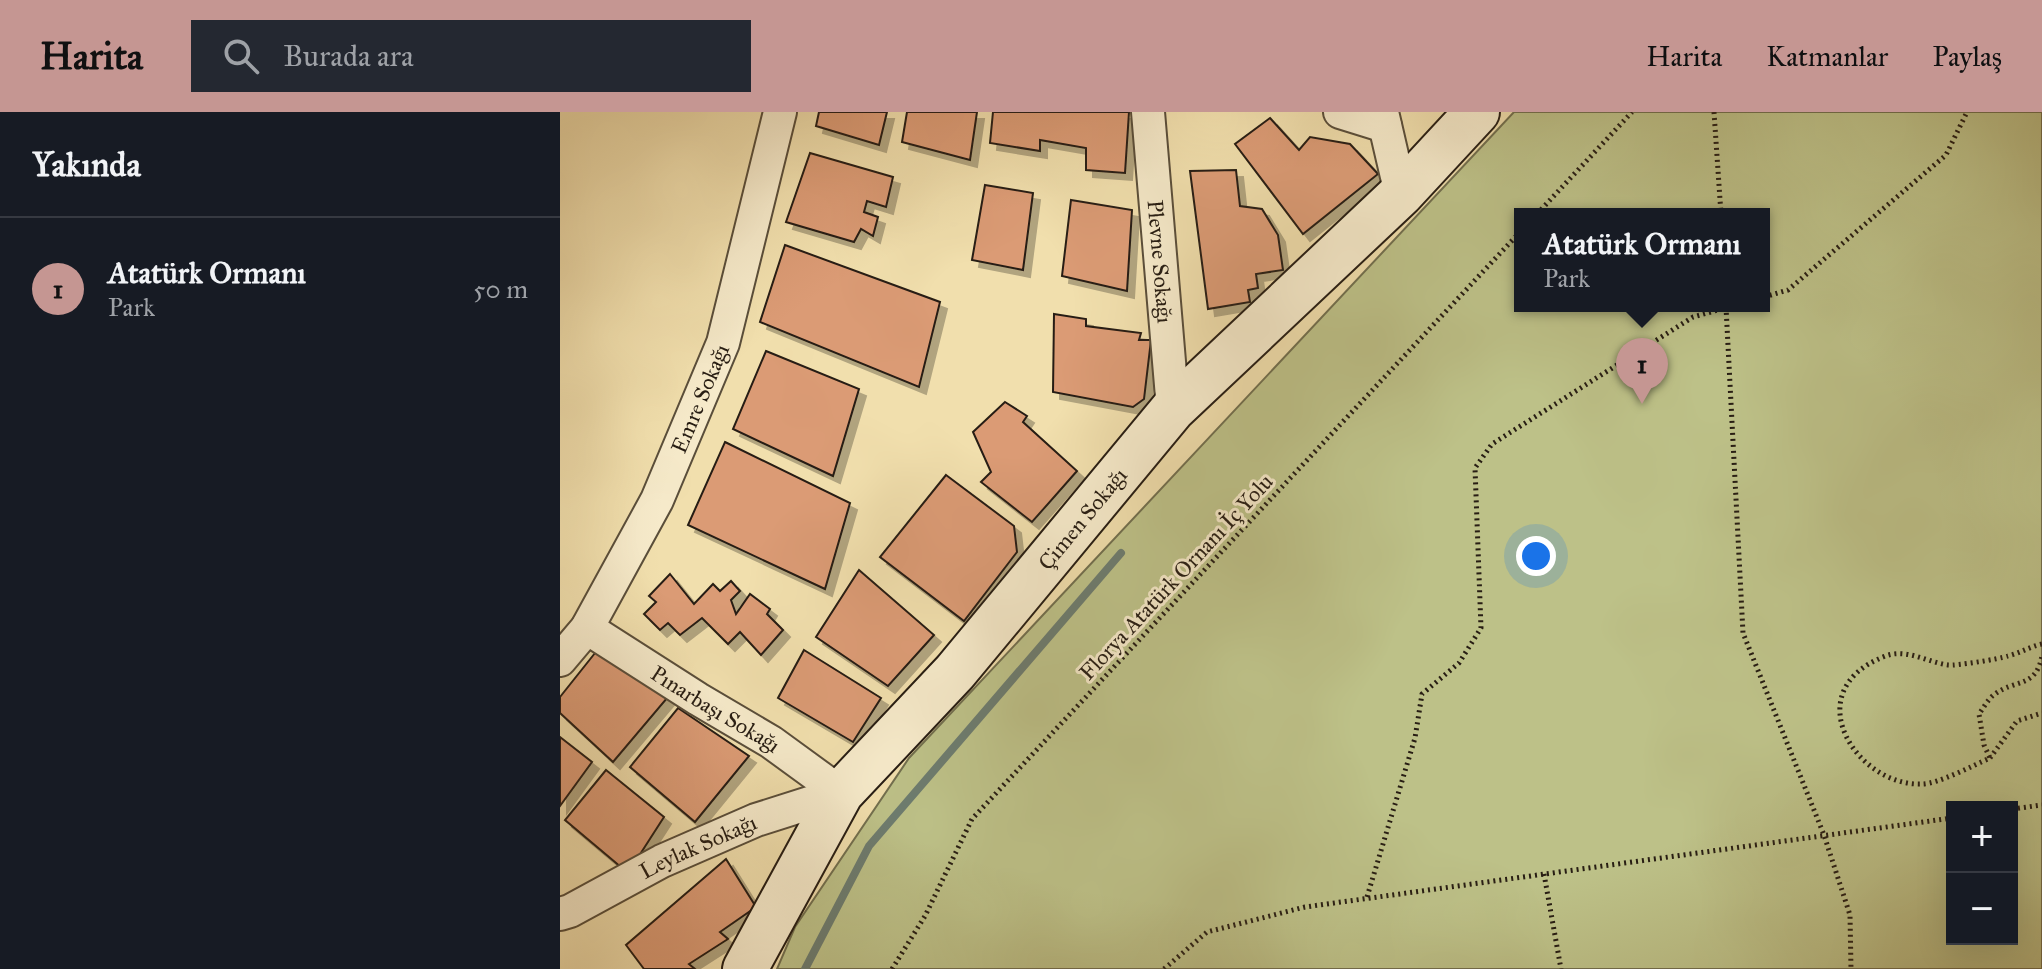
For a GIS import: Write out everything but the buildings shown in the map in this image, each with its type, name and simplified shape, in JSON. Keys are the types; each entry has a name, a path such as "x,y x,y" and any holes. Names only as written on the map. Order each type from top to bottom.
{"main road":[{"name":"Çimen Sokağı","path":"745,969 841,793 955,672 1173,409 1401,194 1477,112"}],"street":[{"name":"Emre Sokağı","path":"560,660 587,628 657,500 723,343 780,112"},
{"name":"Plevne Sokağı","path":"1148,112 1173,409"},
{"path":"1340,112 1384,119 1401,194"},
{"name":"Pınarbaşı Sokağı","path":"587,628 771,742 841,793"},
{"name":"Leylak Sokağı","path":"560,914 662,861 756,820 841,793"}],"path":[{"path":"1543,208 1632,112"},
{"path":"1714,112 1721,208"},
{"path":"1770,295 1788,290 1946,155 1967,112"},
{"name":"Florya Atatürk Ornanı İç Yolu","path":"892,969 925,916 972,819 1514,238"},
{"path":"1367,897 1415,738 1422,694 1459,663 1481,628 1475,468 1492,444 1693,317 1710,312"},
{"path":"1728,312 1743,633 1824,835 1850,915 1851,969"},
{"path":"2042,644 2022,648 2008,656 1953,666 1907,654 1886,655 1851,676 1841,693 1839,716 1846,737 1864,760 1888,778 1922,784 1990,758 2017,721 2042,713"},
{"path":"1990,758 1984,745 1979,714 1988,699 1998,691 2021,685 2031,678 2041,665 2042,655"},
{"path":"2018,808 2042,805"},
{"path":"1164,969 1207,932 1305,907 1946,819"},
{"path":"1544,874 1561,969"}],"green space":[{"path":"1514,112 2042,112 2042,969 777,969 795,927 909,758"}],"waterway":[{"path":"805,969 869,846 1121,553"}],"place":[{"name":"Atatürk Ormanı","path":"1642,404"}]}
